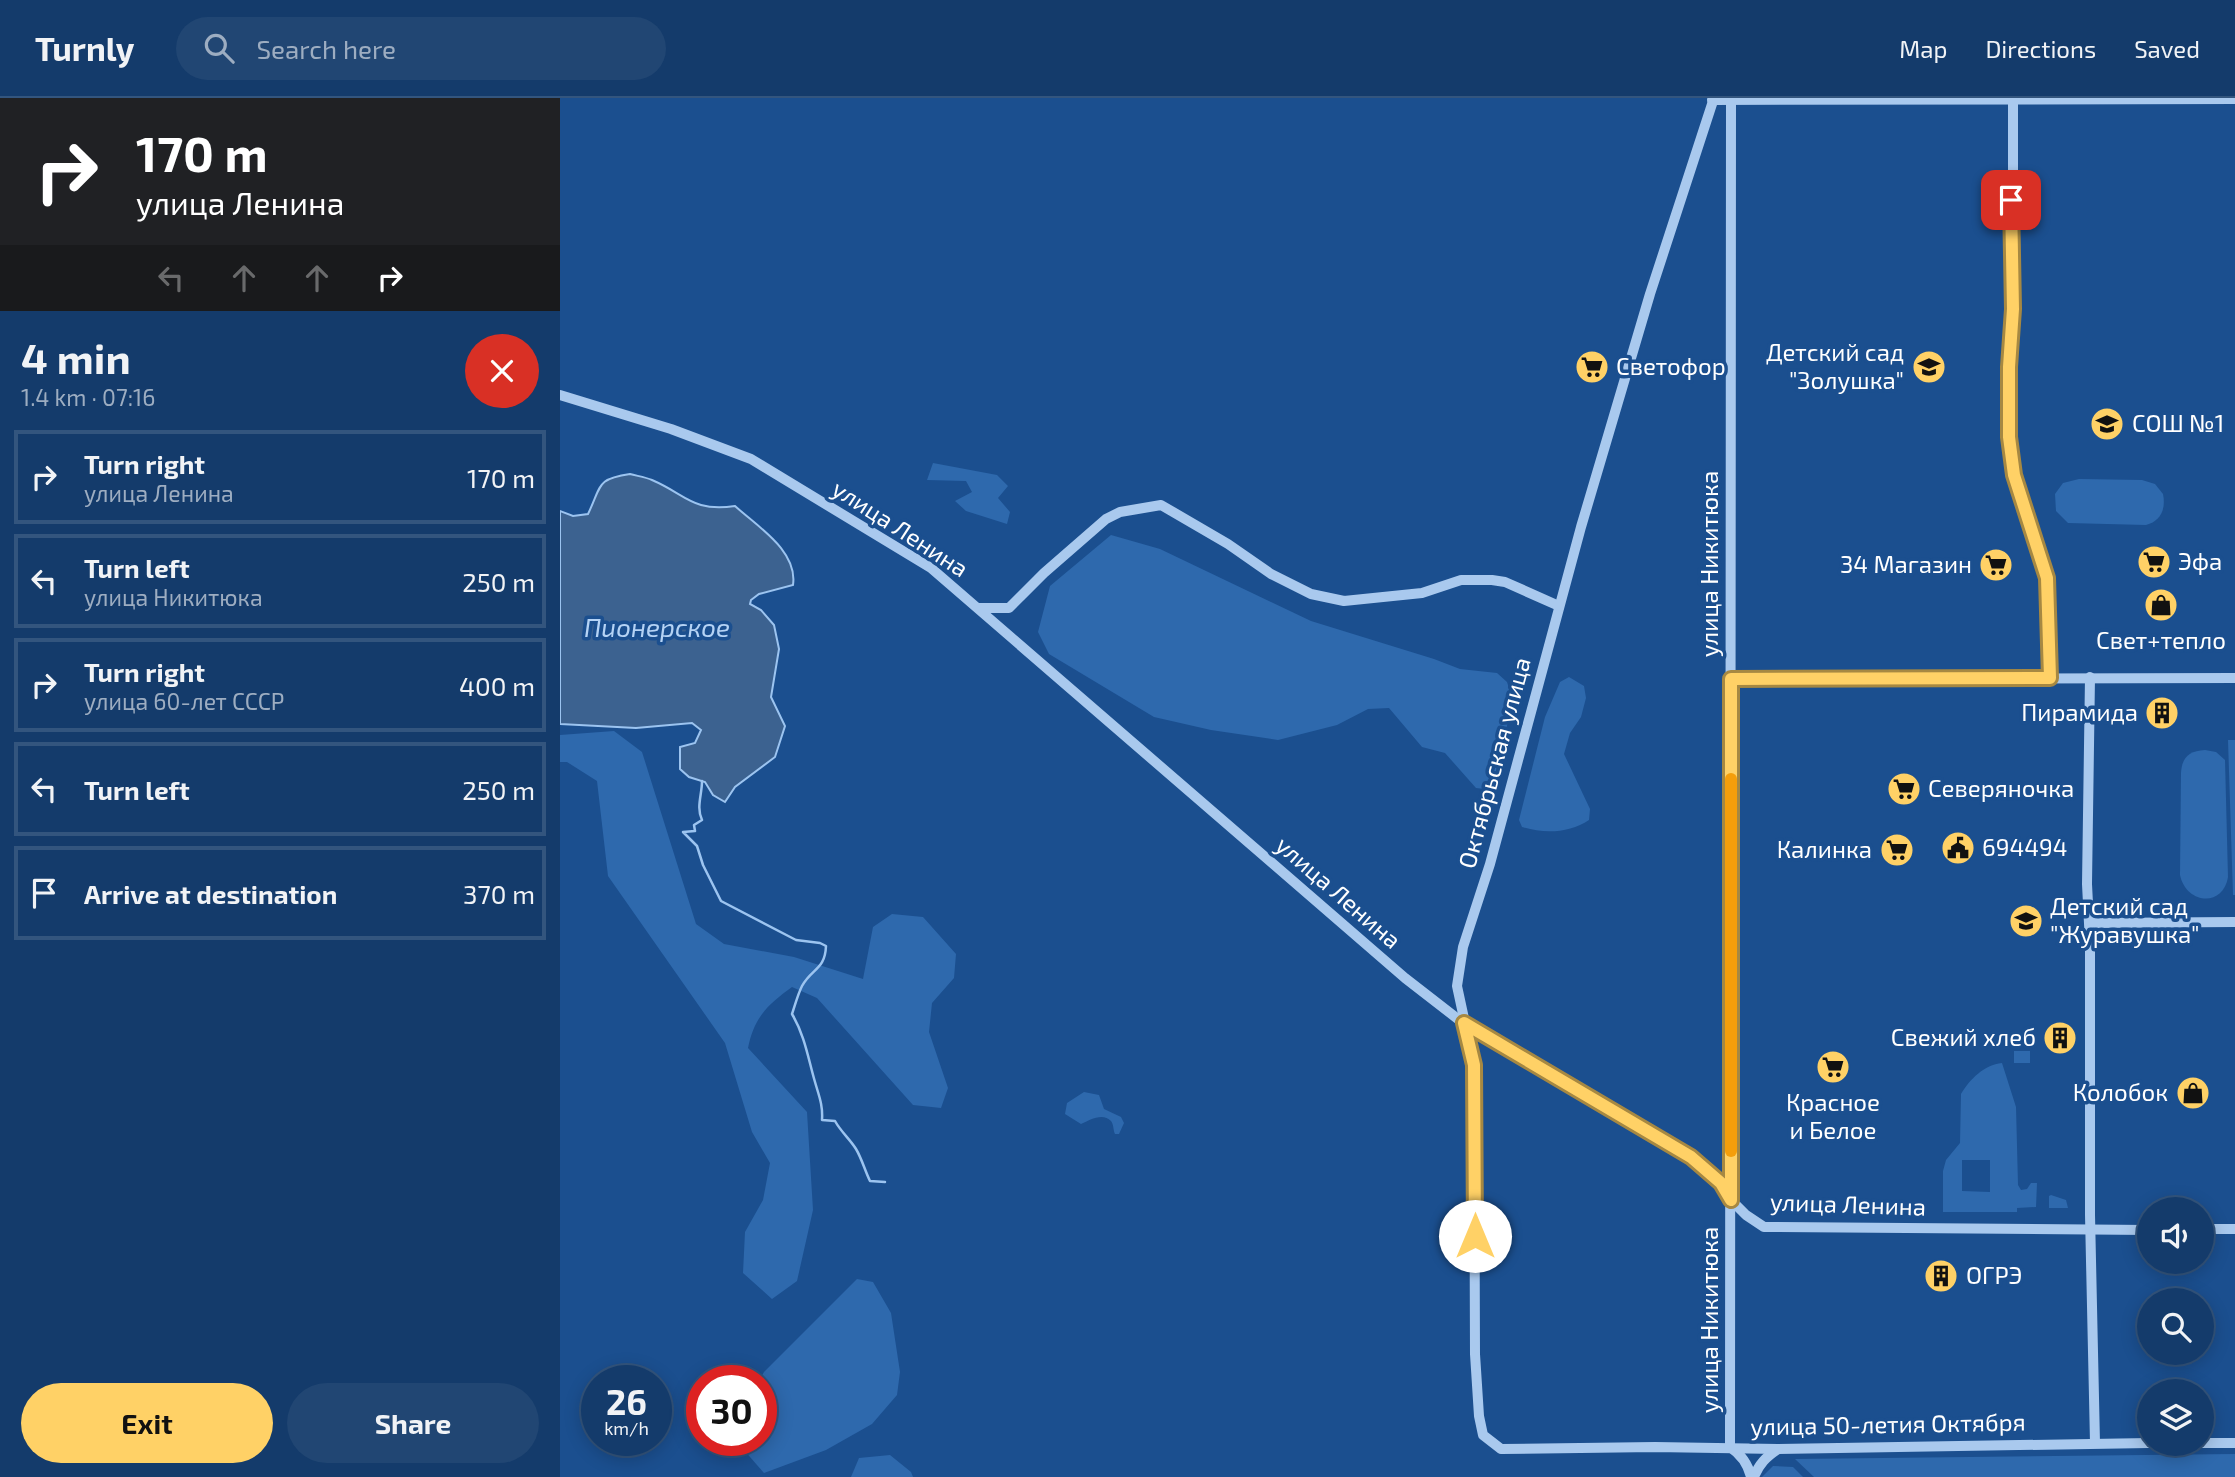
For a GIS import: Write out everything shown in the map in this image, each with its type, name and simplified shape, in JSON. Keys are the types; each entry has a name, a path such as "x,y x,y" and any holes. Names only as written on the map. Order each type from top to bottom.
{"street":[{"path":"1713,99 2235,99"},
{"name":"Октябрьская улица","path":"1500,1449 1483,1435 1479,1416 1475,1354 1474,1065 1457,986 1463,947 1493,852 1559,606 1650,294 1713,99"},
{"name":"улица Никитюка","path":"1730,1447 1731,100"},
{"path":"2012,100 2013,309 2008,379 2009,437 2014,475 2047,578 2050,678"},
{"name":"улица Ленина","path":"560,395 671,429 751,459 931,568 1373,951 1464,1023 1691,1157 1721,1183 1731,1200 1764,1227 2137,1230"},
{"path":"1005,631 1009,608 1044,573 1106,519 1120,512 1161,505 1228,544 1271,574 1311,594 1344,601 1422,593 1461,580 1492,580 1505,582 1559,606"},
{"path":"978,608 1009,608"},
{"path":"2090,677 2087,884 2090,922 2090,1230 2095,1443"},
{"path":"1731,679 2235,678"},
{"path":"2090,922 2235,922"},
{"path":"2214,1229 2235,1229"},
{"name":"улица 50-летия Октября","path":"1500,1449 1779,1449 2137,1443"},
{"path":"2214,1443 2235,1443"},
{"path":"1730,1447 1740,1453 1753,1477"},
{"path":"1753,1477 1767,1456 1779,1449"}],"shaded area":[{"path":"933,463 997,475 1008,486 998,498 1010,512 1007,524 966,511 955,501 972,492 966,481 927,480"},
{"path":"2079,479 2142,480 2155,484 2163,494 2161,514 2146,525 2068,523 2056,511 2055,494 2063,483"},
{"path":"1111,535 1160,549 1311,621 1460,669 1497,673 1507,682 1513,701 1494,779 1485,789 1476,788 1445,753 1422,747 1389,708 1368,709 1337,725 1278,740 1211,730 1154,717 1049,654 1038,632 1050,586"},
{"path":"1569,677 1584,686 1586,698 1581,717 1570,733 1564,754 1590,809 1589,820 1574,828 1557,831 1522,827 1519,820 1545,717 1560,682"},
{"path":"614,731 642,752 696,924 724,944 794,957 863,979 873,927 892,914 923,917 956,954 954,978 932,1003 929,1032 948,1088 941,1108 913,1105 817,998 792,987 775,1000 758,1020 748,1048 807,1112 813,1210 797,1281 772,1299 743,1273 745,1232 763,1200 770,1163 752,1132 725,1043 608,876 597,781 567,762 560,762 560,735"},
{"path":"2228,740 2235,740 2235,895 2233,895"},
{"path":"2205,750 2216,752 2225,760 2228,877 2225,887 2212,898 2197,897 2189,892 2180,875 2182,767 2187,756"},
{"path":"2014,1051 2030,1051 2030,1063 2014,1063"},
{"path":"2002,1063 2016,1107 2018,1185 2021,1190 2027,1189 2031,1183 2037,1183 2036,1207 2017,1208 2017,1212 1943,1212 1943,1171 1946,1160 1960,1143 1961,1094 1978,1074","holes":["1962,1160 1990,1160 1990,1192 1962,1191"]},
{"path":"1084,1092 1099,1095 1104,1109 1121,1117 1124,1123 1119,1134 1115,1134 1108,1118 1096,1118 1081,1124 1065,1114 1067,1103"},
{"path":"2051,1195 2066,1200 2068,1208 2049,1208"},
{"path":"857,1279 873,1282 891,1313 900,1372 897,1395 872,1424 826,1450 764,1473 749,1456 777,1456 777,1365 771,1365"},
{"path":"2235,1454 2235,1477 1814,1477 1795,1459 2214,1456"},
{"path":"890,1455 911,1472 913,1477 851,1477 859,1458"},
{"path":"1773,1466 1793,1467 1803,1477 1762,1477"}],"water":[{"name":"Пионерское","path":"630,474 652,480 699,504 709,507 735,506 765,531 783,551 793,573 793,585 759,594 750,604 761,610 774,625 779,649 771,697 785,726 775,757 735,787 725,802 713,795 705,782 689,777 680,769 680,747 695,743 701,730 692,723 636,728 560,724 560,511 573,516 588,514 598,490 605,481"}],"waterway":[{"path":"702,781 699,806 702,820 694,825 695,831 683,832 697,846 721,901 796,940 826,946 823,960 802,986 792,1014 806,1047 822,1110 822,1120 835,1121 856,1149 870,1181 885,1182"}],"slow traffic":[{"path":"1731,779 1731,1151"}],"place":[{"name":"Светофор","path":"1592,367"},
{"name":"Детский сад \"Золушка\"","path":"1929,367"},
{"name":"СОШ №1","path":"2107,424"},
{"name":"Эфа","path":"2154,562"},
{"name":"34 Магазин","path":"1996,565"},
{"name":"Свет+тепло","path":"2161,605"},
{"name":"Пирамида","path":"2162,713"},
{"name":"Северяночка","path":"1904,789"},
{"name":"694494","path":"1958,848"},
{"name":"Калинка","path":"1897,850"},
{"name":"Детский сад \"Журавушка\"","path":"2026,921"},
{"name":"Свежий хлеб","path":"2060,1038"},
{"name":"Красное и Белое","path":"1833,1067"},
{"name":"Колобок","path":"2193,1093"},
{"name":"ОГРЭ","path":"1941,1276"}],"route":[{"path":"1475,1236 1474,1065 1464,1023 1691,1157 1721,1183 1731,1200 1731,679 2050,678 2045,566 2014,475 2009,437 2009,367 2013,309 2011,200"}]}
